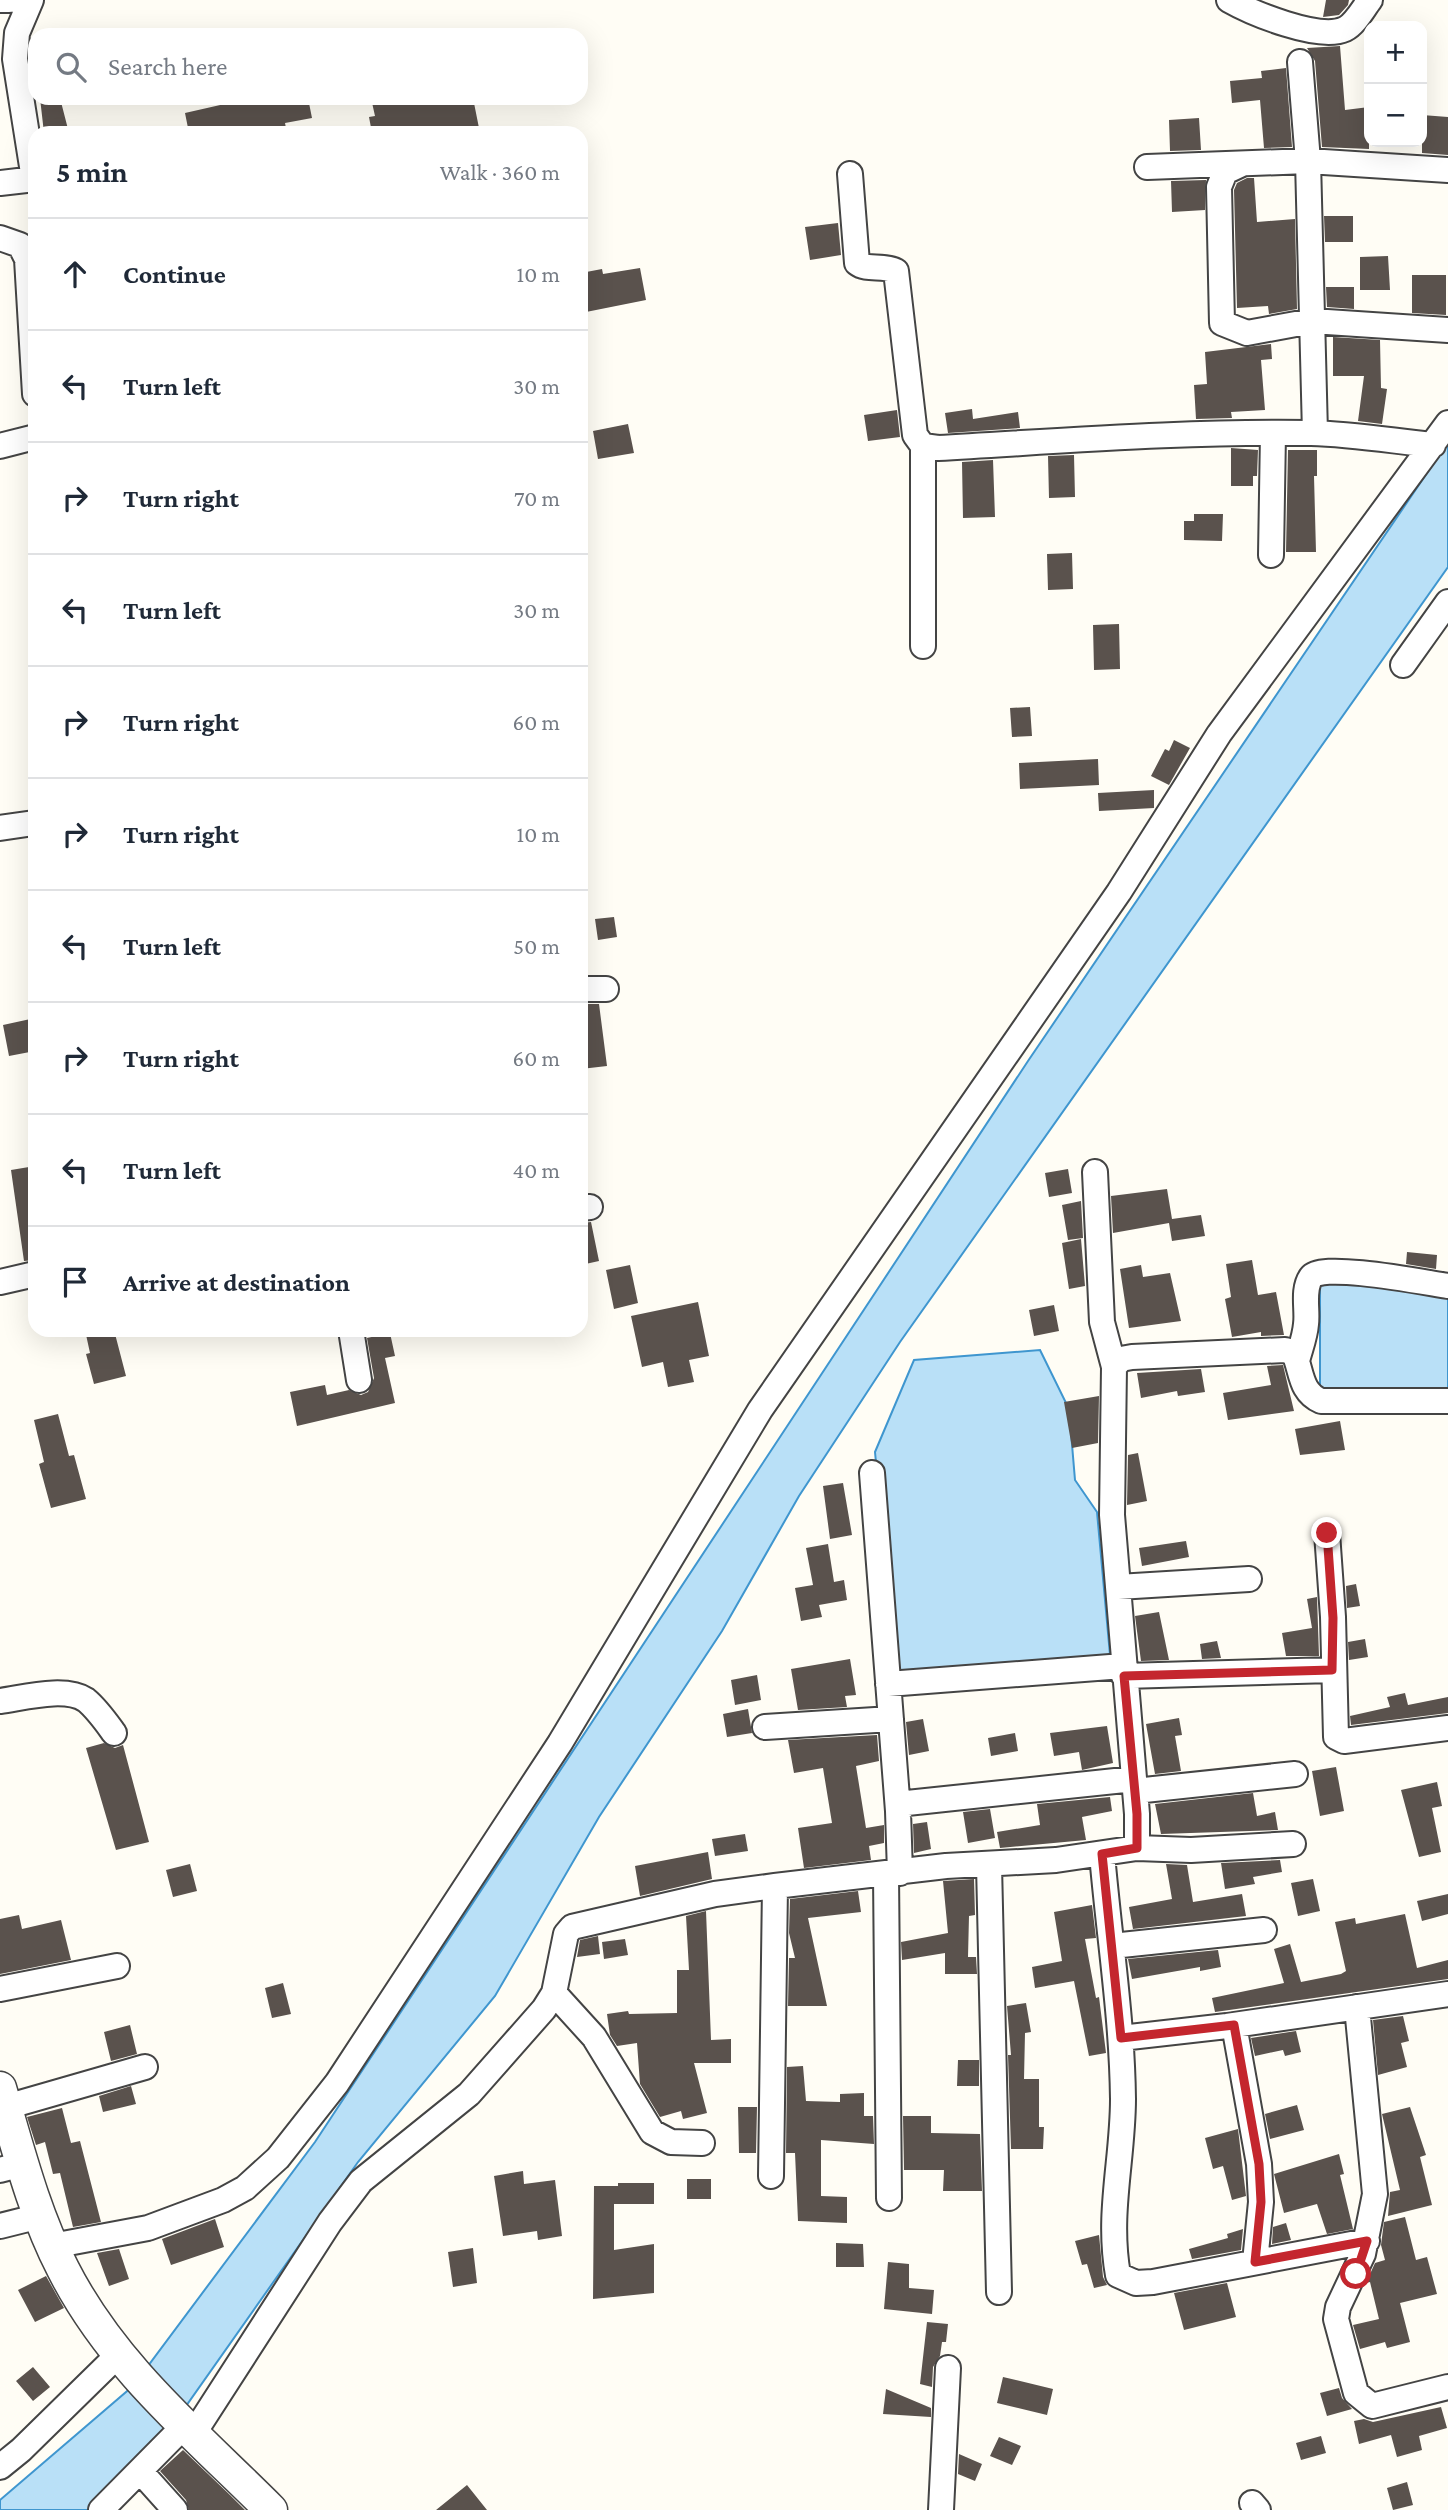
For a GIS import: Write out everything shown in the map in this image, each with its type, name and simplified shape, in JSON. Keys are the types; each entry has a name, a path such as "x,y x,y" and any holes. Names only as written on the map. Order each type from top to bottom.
{"street":[{"path":"0,0 9,0"},
{"path":"28,141 15,59 17,33 31,0"},
{"path":"1229,0 1272,10 1333,32 1351,25 1370,0"},
{"path":"1300,61 1308,161 1315,433"},
{"path":"1147,167 1308,161 1448,170"},
{"path":"1242,164 1225,172 1219,187 1222,323 1247,333 1312,321 1448,330"},
{"path":"850,174 857,262 865,267 889,267 896,271 915,435 923,446 923,646"},
{"path":"0,183 28,180"},
{"path":"0,238 20,245 27,259 28,276"},
{"path":"52,2246 148,2228 223,2200 245,2188 271,2166 337,2083 560,1743 760,1410 1119,892 1219,734 1448,423"},
{"path":"923,446 938,448 1190,433 1315,433 1433,445"},
{"path":"1271,555 1273,433"},
{"path":"0,446 28,439"},
{"path":"1403,665 1448,602"},
{"path":"0,828 28,823"},
{"path":"588,989 606,989"},
{"path":"1095,1172 1101,1308 1114,1367 1111,1477 1137,1848"},
{"path":"1297,1361 1306,1324 1307,1292 1310,1279 1315,1273 1327,1271 1368,1275 1448,1286"},
{"path":"0,1282 28,1276"},
{"path":"352,1337 359,1380"},
{"path":"1114,1367 1121,1359 1132,1357 1284,1350 1294,1353 1304,1387 1311,1397 1321,1401 1448,1401"},
{"path":"872,1473 898,1811 893,1873 889,2198"},
{"path":"1327,1533 1333,1618 1332,1670 1336,1737 1344,1741 1448,1728"},
{"path":"1118,1587 1249,1579"},
{"path":"888,1684 1123,1671 1332,1670"},
{"path":"0,1701 48,1695 78,1696 95,1709 114,1733"},
{"path":"765,1727 891,1719"},
{"path":"898,1811 907,1803 922,1800 1295,1774"},
{"path":"102,2510 183,2424 361,2181 469,2094 544,2010 554,1993 566,1934 572,1927 715,1894 775,1886 1102,1854 1137,1848 1191,1850 1293,1844"},
{"path":"1102,1854 1121,2038 1123,2117 1113,2200 1118,2275 1136,2283 1153,2282 1367,2241"},
{"path":"989,1865 999,2292"},
{"path":"771,2176 775,1886"},
{"path":"1112,1946 1264,1930"},
{"path":"0,1989 117,1966"},
{"path":"554,1993 594,2037 652,2132 671,2142 702,2143"},
{"path":"1121,2038 1234,2025 1448,1994"},
{"path":"1357,2007 1375,2183 1367,2241 1336,2319 1356,2393 1372,2406 1448,2387"},
{"path":"1234,2025 1259,2164 1261,2202 1255,2262"},
{"path":"145,2067 3,2098 12,2167 40,2216 52,2246 83,2304 125,2362 183,2424 271,2510"},
{"path":"0,2226 40,2216"},
{"path":"0,2466 125,2362"},
{"path":"941,2510 947,2368"},
{"path":"140,2471 175,2510"}],"water":[{"path":"1448,442 1448,567 900,1342 799,1496 722,1631 599,1817 495,1996 358,2162 155,2450 88,2510 0,2510 0,2500 133,2386 315,2142 1028,1061"},
{"path":"1320,1278 1448,1290 1448,1392 1320,1393"},
{"path":"1040,1350 1069,1409 1075,1480 1097,1512 1110,1655 896,1676 875,1452 914,1360"}],"building":[{"path":"1326,0 1349,0 1339,15 1323,17"},
{"path":"1340,46 1345,110 1364,108 1364,147 1369,149 1322,147 1315,61 1307,48"},
{"path":"1286,68 1292,147 1264,148 1260,100 1232,103 1230,81 1262,78 1261,71"},
{"path":"41,105 62,105 67,126 43,126"},
{"path":"220,105 309,105 312,118 285,123 286,126 188,126 185,113"},
{"path":"373,105 474,105 479,126 371,126 369,117 375,116"},
{"path":"1427,115 1448,117 1448,155 1422,153 1422,147 1427,147"},
{"path":"1199,118 1201,150 1170,151 1169,120"},
{"path":"1254,178 1257,222 1295,219 1297,309 1269,314 1268,306 1237,308 1234,190 1237,183"},
{"path":"1206,180 1205,210 1172,212 1171,181"},
{"path":"1324,216 1353,216 1353,242 1325,242"},
{"path":"838,223 841,255 810,260 805,227"},
{"path":"1388,256 1390,290 1360,290 1360,257"},
{"path":"640,268 646,300 588,312 588,272 602,269 603,274"},
{"path":"1412,275 1446,275 1446,315 1412,313"},
{"path":"1326,287 1354,287 1354,309 1327,307"},
{"path":"1333,337 1380,340 1381,388 1387,389 1382,424 1358,421 1364,376 1333,376"},
{"path":"1271,344 1272,359 1261,360 1265,410 1231,412 1232,418 1196,419 1194,385 1207,384 1205,352"},
{"path":"972,409 973,419 1018,412 1020,428 948,433 945,413"},
{"path":"897,410 900,437 868,441 864,415"},
{"path":"628,424 634,453 598,459 593,431"},
{"path":"1231,448 1258,450 1257,476 1253,476 1253,486 1231,486"},
{"path":"1288,450 1317,450 1317,476 1314,476 1316,552 1286,552"},
{"path":"1074,455 1075,497 1049,498 1048,456"},
{"path":"993,460 995,517 963,518 962,462"},
{"path":"1194,514 1223,514 1222,541 1184,540 1184,521 1194,521"},
{"path":"1072,553 1073,589 1048,590 1047,554"},
{"path":"1119,624 1120,669 1094,670 1093,625"},
{"path":"1030,707 1032,736 1012,737 1010,708"},
{"path":"1174,740 1190,748 1169,785 1151,776 1165,749 1169,751"},
{"path":"1098,759 1099,785 1020,789 1019,763"},
{"path":"1154,790 1154,808 1099,811 1098,793"},
{"path":"614,917 617,937 598,940 595,919"},
{"path":"588,1004 599,1004 607,1066 588,1068"},
{"path":"28,1020 28,1052 9,1056 3,1025"},
{"path":"28,1167 28,1261 24,1261 11,1170"},
{"path":"1068,1169 1072,1193 1049,1197 1045,1173"},
{"path":"1167,1189 1172,1219 1201,1215 1205,1236 1172,1241 1169,1223 1113,1233 1111,1196"},
{"path":"1081,1201 1083,1238 1068,1240 1062,1205"},
{"path":"588,1222 591,1222 599,1261 588,1263"},
{"path":"1081,1239 1085,1286 1069,1289 1062,1243"},
{"path":"1407,1252 1437,1255 1436,1269 1406,1264"},
{"path":"1252,1260 1258,1295 1276,1292 1284,1335 1261,1336 1261,1332 1232,1337 1225,1299 1231,1297 1226,1264"},
{"path":"630,1265 638,1303 614,1309 606,1270"},
{"path":"1141,1265 1143,1277 1170,1273 1181,1321 1129,1328 1120,1269"},
{"path":"698,1302 709,1356 689,1360 694,1382 668,1387 663,1362 642,1367 631,1316"},
{"path":"1054,1305 1059,1331 1034,1336 1029,1310"},
{"path":"87,1337 116,1337 126,1376 94,1384 86,1354 90,1353"},
{"path":"391,1337 395,1356 385,1358 395,1403 297,1426 290,1392 325,1385 327,1395 349,1390 361,1395 368,1392 374,1378 367,1338"},
{"path":"1283,1365 1294,1411 1228,1420 1223,1393 1271,1385 1267,1366"},
{"path":"1201,1369 1205,1392 1178,1396 1177,1391 1141,1398 1137,1373"},
{"path":"1099,1396 1098,1443 1072,1448 1064,1402"},
{"path":"58,1414 69,1456 74,1455 86,1499 51,1508 39,1464 44,1462 34,1420"},
{"path":"1340,1421 1345,1450 1300,1455 1295,1429"},
{"path":"1138,1453 1147,1501 1127,1505 1128,1455"},
{"path":"843,1483 852,1535 830,1539 823,1486"},
{"path":"1186,1541 1189,1557 1142,1566 1139,1548"},
{"path":"828,1544 834,1582 844,1580 847,1600 819,1605 822,1617 801,1621 795,1588 813,1585 806,1548"},
{"path":"1356,1584 1360,1606 1347,1608 1346,1586"},
{"path":"1317,1597 1319,1656 1286,1656 1282,1633 1312,1628 1307,1599"},
{"path":"1159,1612 1169,1660 1141,1661 1135,1616"},
{"path":"1365,1639 1368,1657 1349,1660 1348,1642"},
{"path":"1217,1641 1221,1658 1202,1659 1200,1644"},
{"path":"850,1659 856,1695 845,1696 847,1707 798,1710 791,1669"},
{"path":"757,1675 761,1700 735,1705 731,1680"},
{"path":"1405,1693 1408,1705 1448,1697 1448,1713 1351,1725 1350,1716 1390,1707 1387,1697"},
{"path":"748,1709 752,1733 727,1737 723,1714"},
{"path":"1179,1718 1182,1735 1175,1736 1181,1771 1155,1774 1146,1724"},
{"path":"923,1719 929,1751 909,1755 906,1722"},
{"path":"1107,1726 1113,1763 1082,1770 1079,1752 1054,1756 1050,1733"},
{"path":"1015,1733 1018,1751 991,1756 988,1738"},
{"path":"877,1735 879,1761 856,1766 866,1828 884,1825 884,1843 869,1846 871,1860 804,1868 798,1828 832,1823 823,1768 794,1773 788,1740"},
{"path":"104,1743 115,1748 123,1745 149,1842 116,1850 86,1748"},
{"path":"1336,1767 1344,1811 1320,1816 1312,1771"},
{"path":"1437,1782 1442,1806 1432,1808 1441,1852 1419,1857 1401,1790"},
{"path":"1253,1793 1257,1816 1275,1812 1278,1830 1161,1834 1155,1804"},
{"path":"1110,1797 1112,1811 1082,1817 1086,1840 1000,1848 997,1832 1040,1825 1037,1804"},
{"path":"990,1809 995,1838 968,1843 963,1812"},
{"path":"927,1822 931,1849 914,1853 913,1824"},
{"path":"745,1834 748,1851 715,1856 712,1839"},
{"path":"708,1852 712,1879 640,1896 635,1866"},
{"path":"1280,1860 1282,1872 1253,1877 1255,1884 1225,1889 1221,1863"},
{"path":"190,1864 197,1891 173,1897 166,1870"},
{"path":"1166,1864 1187,1865 1193,1902 1242,1894 1246,1916 1133,1929 1129,1907 1172,1899"},
{"path":"974,1879 975,1915 969,1916 968,1957 976,1957 977,1974 945,1974 945,1953 902,1960 901,1942 948,1933 943,1881"},
{"path":"1313,1879 1320,1911 1298,1916 1291,1883"},
{"path":"858,1891 861,1912 808,1918 827,2006 788,2006 789,1958 795,1958 789,1933 790,1899"},
{"path":"1448,1894 1448,1914 1422,1921 1417,1901"},
{"path":"1092,1905 1096,1938 1085,1939 1096,1998 1099,1997 1106,2053 1089,2056 1074,1981 1035,1988 1032,1967 1062,1961 1054,1912"},
{"path":"706,1911 711,2040 731,2039 731,2063 694,2063 707,2113 683,2119 681,2111 660,2117 640,2084 637,2043 617,2046 610,2035 607,2014 628,2011 629,2014 677,2013 677,1970 689,1970 686,1916"},
{"path":"1405,1914 1417,1968 1448,1960 1448,1979 1215,2012 1212,1998 1284,1983 1274,1949 1290,1944 1301,1982 1341,1974 1346,1971 1335,1922 1355,1918 1356,1924"},
{"path":"19,1915 22,1929 61,1920 71,1960 0,1974 0,1919"},
{"path":"598,1936 600,1954 577,1957 580,1940"},
{"path":"625,1939 628,1955 604,1959 602,1942"},
{"path":"1218,1950 1221,1967 1200,1971 1200,1967 1132,1979 1128,1959"},
{"path":"283,1983 291,2014 272,2018 265,1988"},
{"path":"1026,2003 1031,2032 1025,2033 1024,2079 1039,2079 1039,2127 1044,2127 1043,2149 1011,2149 1008,2055 1011,2055 1007,2006"},
{"path":"1403,2016 1409,2041 1401,2043 1407,2067 1378,2075 1373,2020"},
{"path":"130,2025 137,2054 111,2061 104,2032"},
{"path":"1296,2031 1301,2052 1285,2056 1283,2050 1255,2056 1251,2038"},
{"path":"958,2060 979,2060 979,2086 957,2086"},
{"path":"803,2066 806,2101 840,2102 840,2094 864,2093 864,2116 873,2116 874,2144 821,2140 821,2196 847,2197 847,2223 798,2221 795,2153 786,2153 787,2067"},
{"path":"131,2086 136,2104 103,2112 99,2096"},
{"path":"1297,2105 1304,2130 1270,2139 1265,2114"},
{"path":"738,2107 757,2107 756,2153 739,2153"},
{"path":"1410,2107 1426,2155 1420,2157 1432,2205 1388,2216 1390,2192 1400,2190 1382,2114"},
{"path":"62,2108 71,2143 80,2141 101,2222 73,2227 60,2173 53,2174 45,2142 36,2145 27,2117"},
{"path":"903,2116 931,2116 931,2133 980,2134 982,2191 943,2191 944,2170 904,2170"},
{"path":"1238,2129 1246,2196 1232,2200 1223,2166 1213,2169 1205,2138"},
{"path":"1339,2154 1344,2174 1340,2175 1353,2229 1327,2234 1317,2204 1284,2213 1274,2174"},
{"path":"523,2171 524,2184 555,2180 562,2236 538,2240 537,2231 503,2236 494,2176"},
{"path":"687,2179 711,2179 711,2199 687,2199"},
{"path":"618,2183 654,2183 654,2204 614,2204 614,2250 654,2244 654,2293 593,2299 594,2186 618,2186"},
{"path":"1405,2217 1416,2260 1427,2257 1437,2294 1400,2303 1410,2342 1387,2348 1385,2342 1360,2349 1353,2325 1379,2319 1370,2282 1366,2283 1375,2263 1385,2260 1381,2245 1384,2222"},
{"path":"215,2219 224,2247 171,2265 162,2239"},
{"path":"1286,2223 1291,2240 1272,2244 1273,2227"},
{"path":"1243,2229 1241,2250 1192,2259 1189,2249 1228,2238 1227,2234"},
{"path":"1099,2235 1103,2277 1107,2285 1094,2288 1087,2264 1082,2265 1075,2241"},
{"path":"836,2243 863,2244 864,2267 836,2267"},
{"path":"473,2248 477,2283 453,2287 448,2252"},
{"path":"119,2249 129,2279 109,2286 97,2253"},
{"path":"888,2262 909,2264 909,2288 934,2290 932,2314 884,2309"},
{"path":"46,2276 64,2308 35,2322 18,2290"},
{"path":"1227,2283 1236,2317 1184,2330 1174,2293"},
{"path":"927,2322 948,2324 946,2342 942,2342 940,2356 933,2367 932,2387 920,2384"},
{"path":"33,2367 50,2387 33,2401 16,2381"},
{"path":"1003,2377 1053,2389 1047,2415 997,2403"},
{"path":"1339,2388 1342,2398 1352,2409 1327,2416 1320,2393"},
{"path":"886,2389 931,2408 931,2417 883,2414"},
{"path":"1441,2407 1447,2428 1419,2436 1422,2450 1397,2457 1391,2435 1359,2444 1354,2421 1364,2419 1373,2422"},
{"path":"1321,2436 1326,2453 1301,2460 1296,2443"},
{"path":"999,2437 1021,2446 1012,2465 990,2456"},
{"path":"183,2450 245,2510 189,2510 186,2500 160,2471"},
{"path":"959,2454 982,2464 975,2481 958,2474"},
{"path":"1407,2482 1413,2505 1393,2510 1387,2488"},
{"path":"467,2485 487,2510 436,2510"}],"route":[{"path":"1327,1533 1333,1618 1332,1670 1124,1676 1137,1814 1137,1848 1102,1854 1108,1922 1116,1969 1121,2038 1234,2025 1259,2164 1261,2202 1255,2262 1367,2241 1356,2274"}]}
